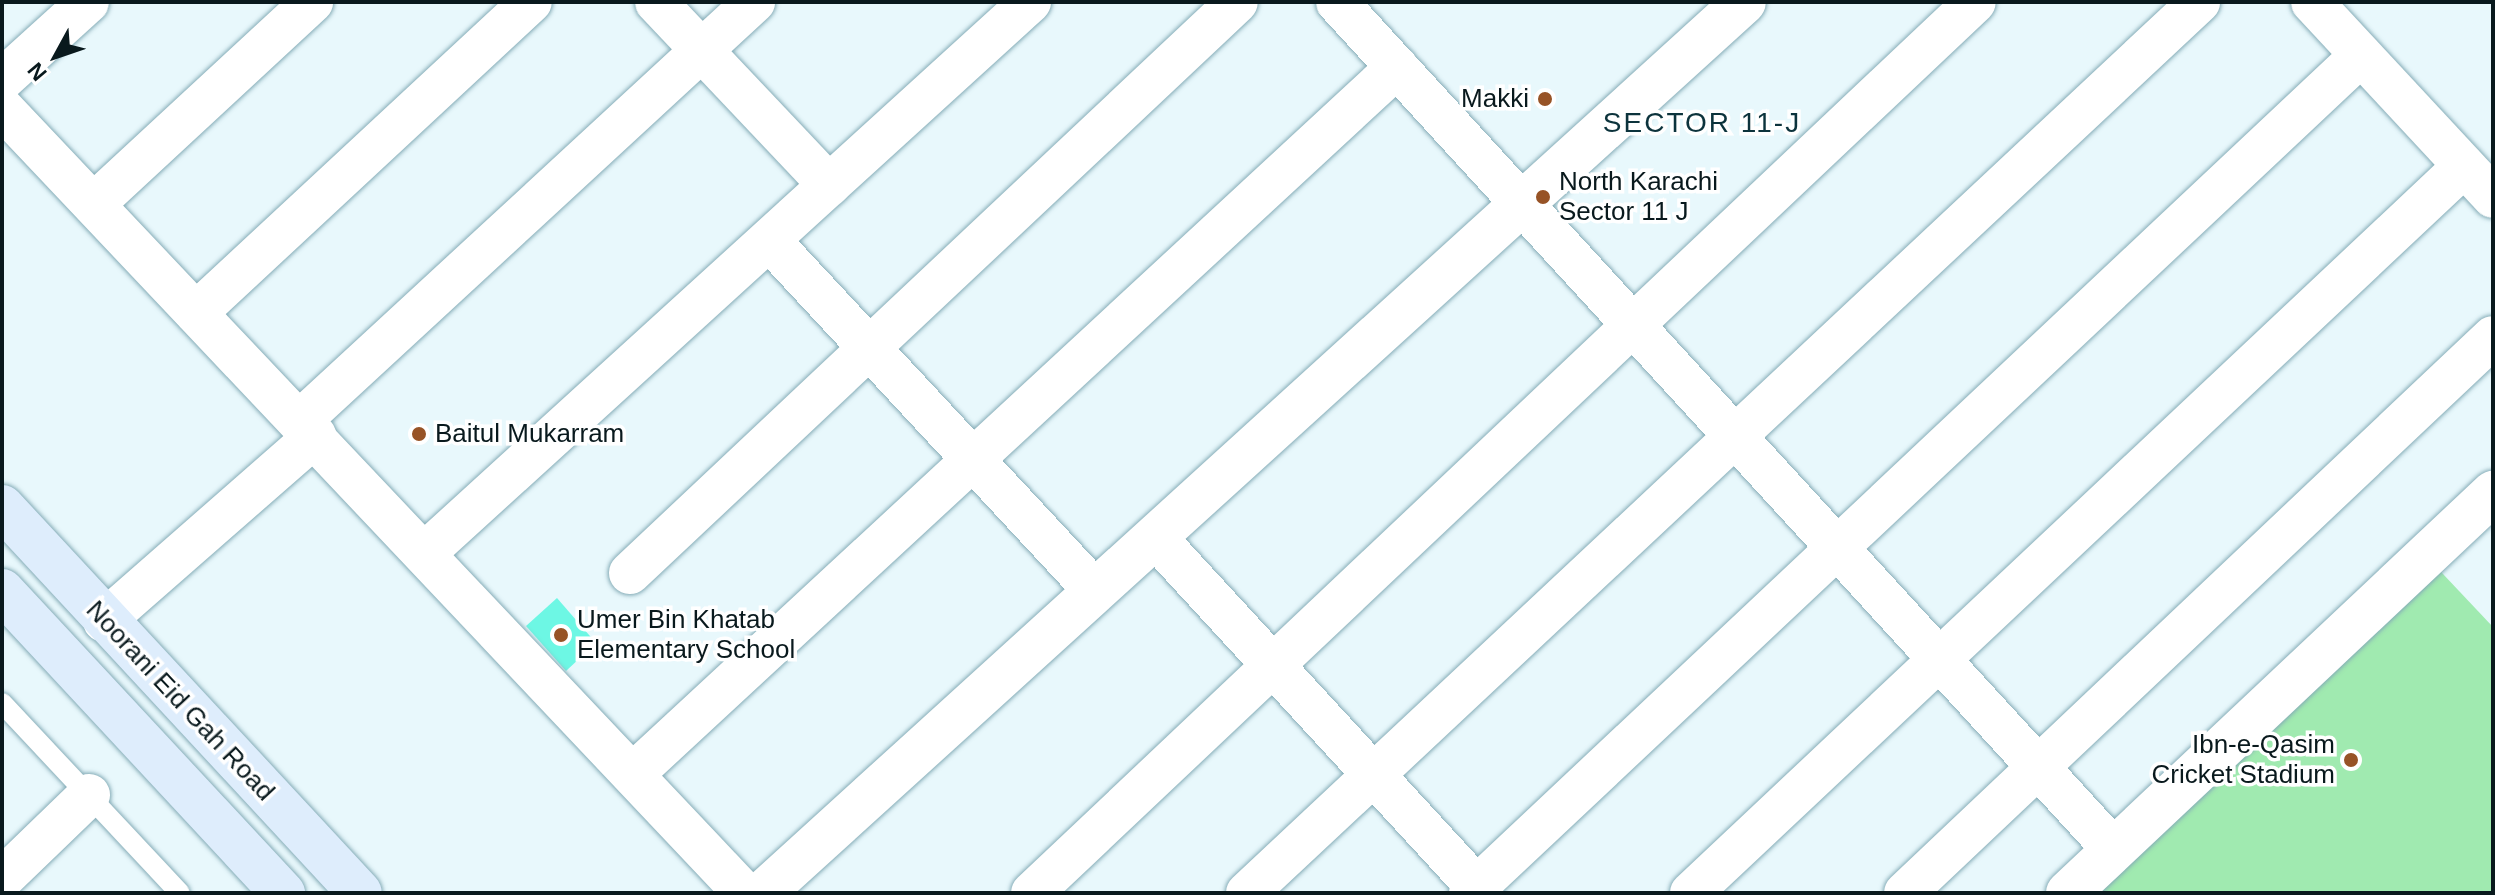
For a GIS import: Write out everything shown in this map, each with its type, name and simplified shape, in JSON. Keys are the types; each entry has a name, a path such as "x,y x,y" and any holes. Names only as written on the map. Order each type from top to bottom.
{"main road":[{"name":"Noorani Eid Gah Road","path":"2,507 104,621 360,893"},
{"path":"2,591 283,893"}],"street":[{"path":"2,80 88,2"},
{"path":"95,203 312,2"},
{"path":"196,313 531,2"},
{"path":"656,2 829,185"},
{"path":"104,621 754,2"},
{"path":"426,552 1030,2"},
{"path":"630,573 1237,2"},
{"path":"1337,2 2114,850"},
{"path":"763,893 1744,2"},
{"path":"1032,893 1975,2"},
{"path":"1247,893 2199,2"},
{"path":"2312,2 2493,197"},
{"path":"1155,537 1476,891 2361,55"},
{"path":"633,774 1397,67"},
{"path":"2,108 426,552 744,893"},
{"path":"1691,893 2464,166"},
{"path":"769,240 1095,591"},
{"path":"1905,893 2493,337"},
{"path":"2068,893 2493,493"},
{"path":"2,879 89,795"}],"lane":[{"path":"2,703 180,893"}],"green space":[{"name":"Ibn-e-Qasim Cricket Stadium","path":"2426,556 2493,627 2493,893 2067,893"}],"building":[{"name":"Umer Bin Khatab Elementary School","path":"557,598 596,643 566,671 526,626"}],"place":[{"name":"Makki","path":"1545,99"},
{"name":"North Karachi Sector 11 J","path":"1543,197"},
{"name":"Baitul Mukarram","path":"419,434"},
{"name":"Umer Bin Khatab Elementary School","path":"561,635"},
{"name":"Ibn-e-Qasim Cricket Stadium","path":"2351,760"}],"district":[{"name":"SECTOR 11-J","path":"1702,123"}]}
